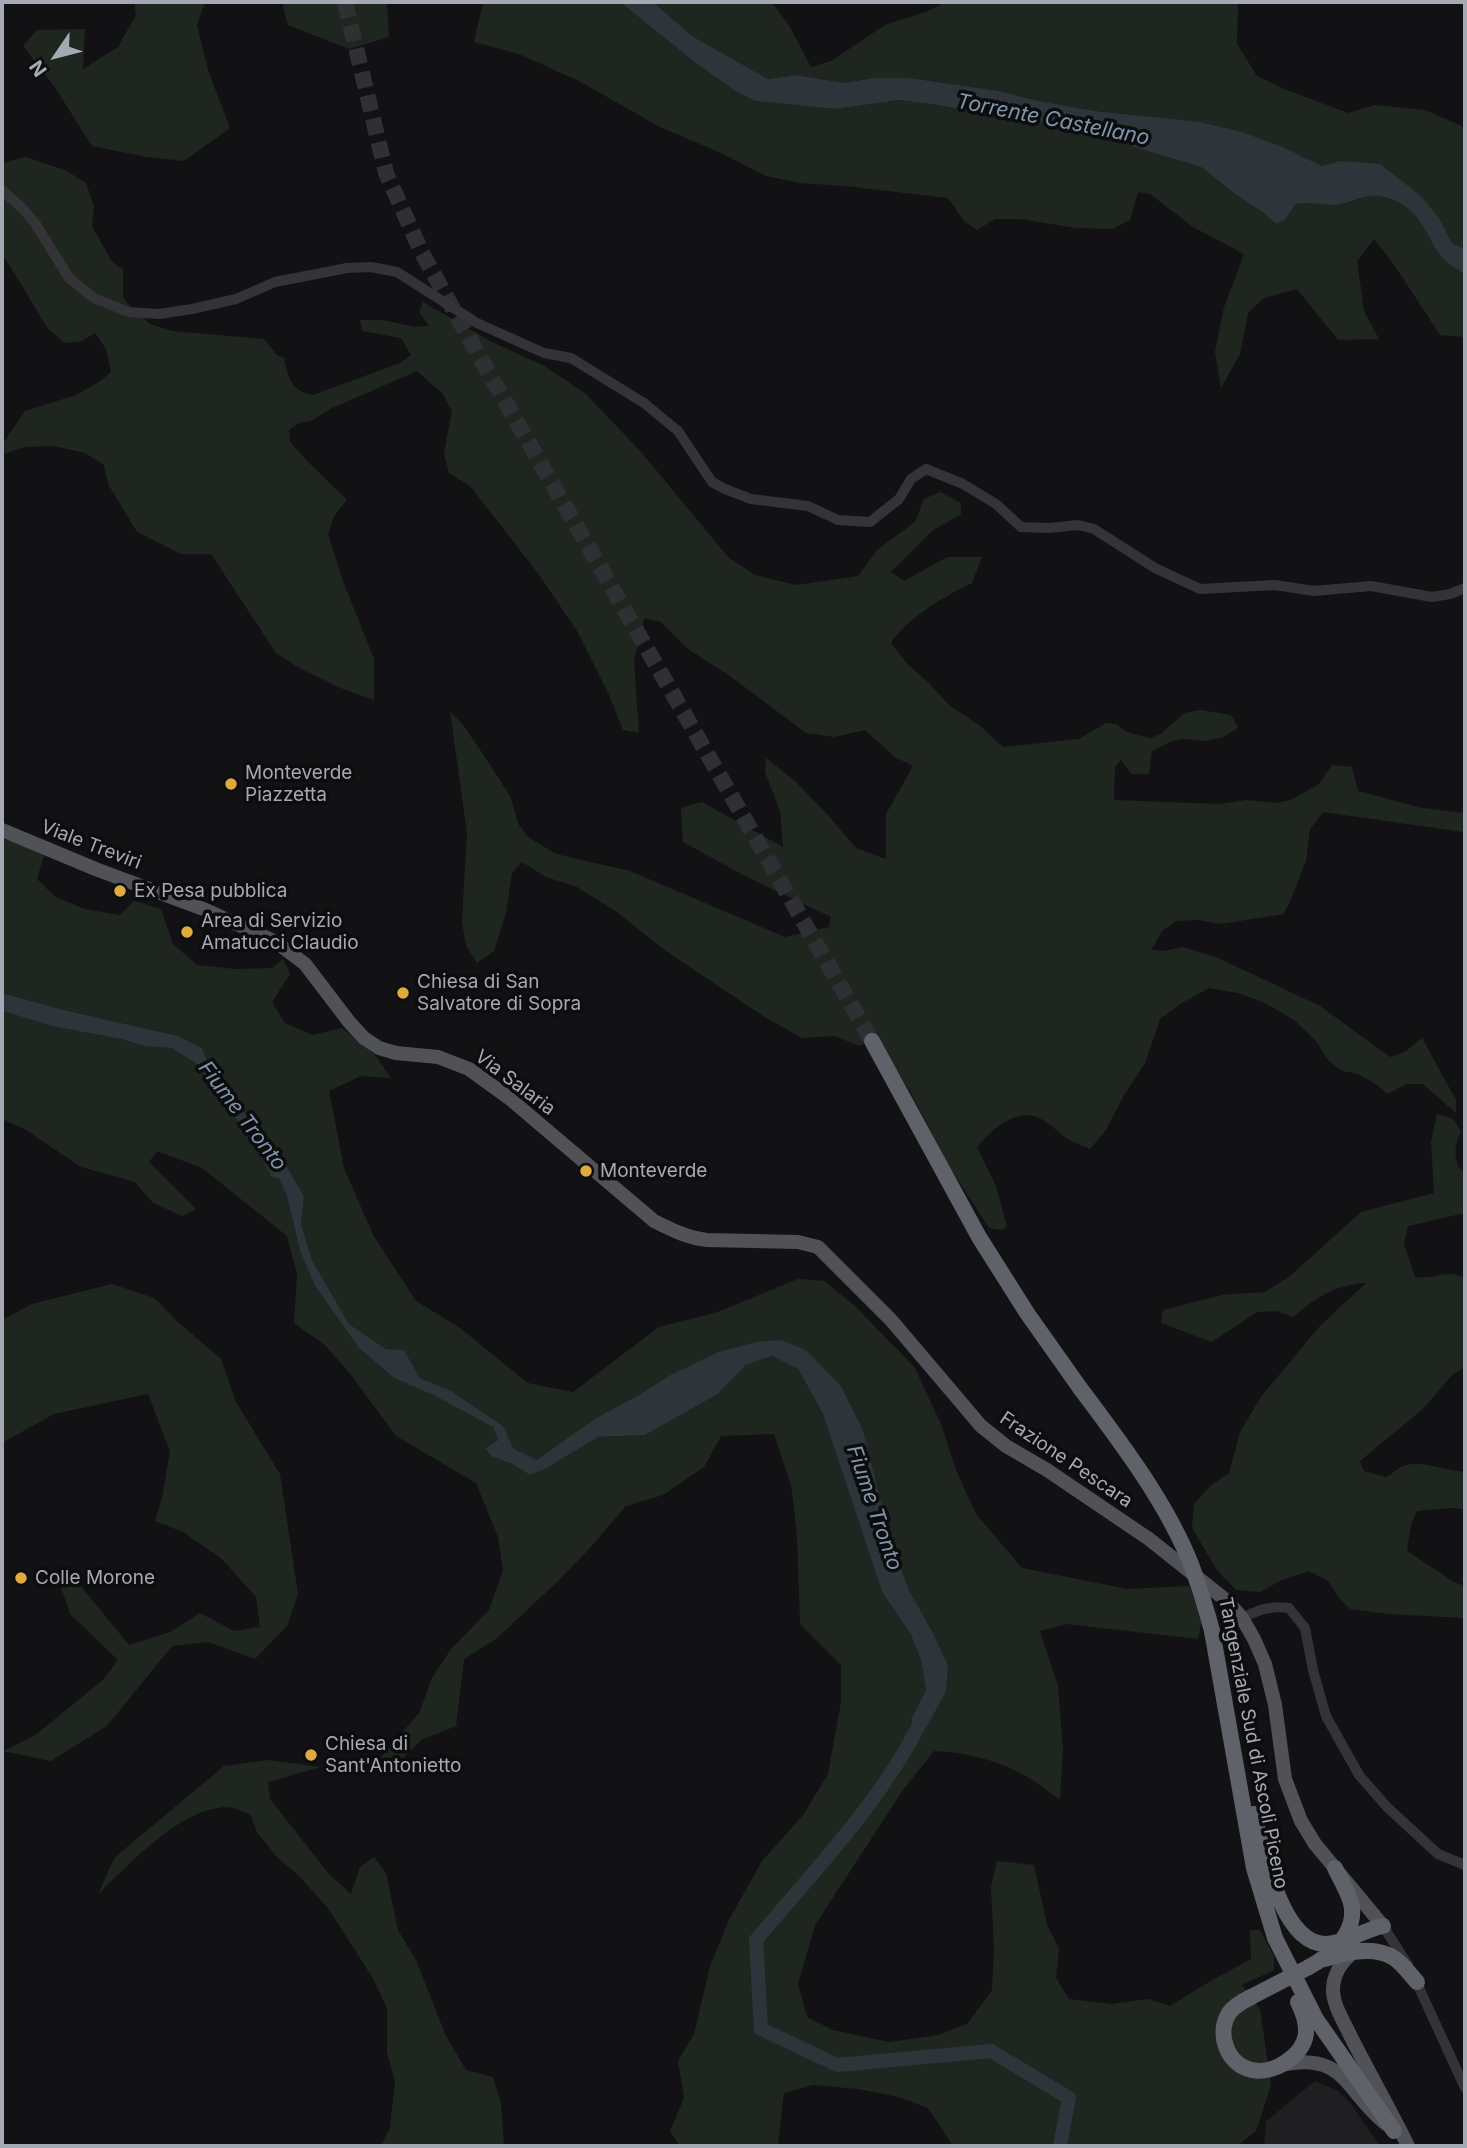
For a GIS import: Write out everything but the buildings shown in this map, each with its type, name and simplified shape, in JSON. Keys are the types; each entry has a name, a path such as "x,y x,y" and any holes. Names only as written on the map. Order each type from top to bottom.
{"highway":[{"name":"Tangenziale Sud di Ascoli Piceno","path":"872,1041 996,1265 1166,1513 1190,1563 1212,1631 1254,1868 1275,1938 1317,2019 1394,2131"},
{"path":"1229,1723 1243,1762 1269,1869 1295,1927 1303,1937 1313,1942 1385,1953 1402,1965 1417,1982"},
{"path":"1335,1868 1350,1902 1352,1914 1346,1947"},
{"path":"1275,1938 1284,1975 1305,2020 1306,2036 1300,2049 1280,2066 1252,2071 1242,2067 1227,2050 1223,2038 1223,2026 1227,2017 1239,2004 1251,1997 1315,1963 1346,1947 1370,1928 1383,1926"}],"main road":[{"name":"Viale Treviri","path":"2,830 206,910 282,945"},
{"name":"Via Salaria","path":"282,945 313,973 364,1038 379,1048 396,1053 438,1057 469,1069 509,1098 591,1169"},
{"name":"Frazione Pescara","path":"591,1169 654,1221 672,1231 707,1240 798,1242 818,1247 891,1320 981,1426 1006,1446 1047,1470 1149,1539 1227,1601 1242,1618 1265,1664 1275,1705 1285,1779 1294,1807 1307,1832 1383,1926"},
{"path":"1346,1947 1334,1978 1332,1993 1355,2045 1407,2146"},
{"path":"1280,2066 1308,2062 1332,2068 1351,2085 1371,2113 1394,2131 1407,2146"}],"street":[{"path":"2,190 35,223 69,278 94,298 128,312 159,314 191,309 236,299 275,282 347,268 371,267 397,272 477,323 544,353 571,358 644,403 678,431 712,482 751,499 808,506 838,520 870,522 899,499 911,479 926,469 963,484 996,504 1021,527 1078,525 1094,528 1154,568 1200,589 1275,585 1314,591 1371,586 1432,597 1465,588"},
{"path":"1242,1618 1273,1606 1289,1608 1305,1628 1326,1716 1359,1775 1387,1807 1438,1854 1465,1865"},
{"path":"1383,1926 1417,1982 1465,2088"}],"shaded area":[{"path":"134,2 205,2 197,25 208,70 230,128 184,161 92,146 54,86 23,46 37,30 85,29 83,69 118,47 136,15"},
{"path":"282,2 387,2 389,37 349,49 288,25"},
{"path":"483,2 620,2 692,60 755,101 836,109 899,100 1069,126 1114,138 1134,147 1201,167 1276,224 1285,220 1296,204 1337,205 1365,197 1386,197 1400,203 1412,213 1446,261 1465,274 1465,337 1440,335 1374,239 1357,261 1364,311 1379,339 1338,340 1297,289 1264,298 1248,313 1240,354 1221,388 1215,352 1224,307 1244,254 1193,227 1150,194 1138,192 1130,220 1113,229 1076,228 1020,219 995,219 977,230 964,221 948,198 800,183 766,176 660,127 579,81 519,54 474,42"},
{"path":"653,2 772,2 790,27 811,67 831,61 885,25 947,2 1238,2 1237,44 1257,76 1348,113 1375,105 1425,110 1462,126 1465,133 1465,249 1452,243 1439,218 1341,161 1322,166 1283,147 1242,132 1096,111 1000,91 910,78 872,78 845,83 796,75 768,79 692,36"},
{"path":"26,157 67,171 86,183 94,206 92,226 112,262 123,269 123,297 150,324 172,331 264,339 278,356 284,357 291,382 299,390 313,395 400,363 411,355 401,338 362,331 360,320 382,320 415,327 429,326 419,312 423,302 492,342 546,367 586,394 642,453 728,557 755,575 796,585 858,576 877,550 915,522 924,499 940,492 961,503 961,514 932,531 891,572 904,581 947,557 982,557 972,583 917,616 891,643 908,665 949,705 979,725 1003,747 1079,739 1106,723 1116,724 1127,732 1150,738 1161,734 1184,713 1201,710 1231,715 1238,728 1221,738 1172,741 1152,751 1149,774 1131,774 1121,760 1115,767 1114,800 1219,804 1247,800 1275,803 1291,800 1319,784 1332,765 1352,767 1358,791 1422,808 1465,813 1463,832 1323,812 1310,829 1306,861 1283,914 1221,924 1198,920 1176,921 1162,931 1151,950 1163,951 1183,947 1218,958 1320,1006 1390,1057 1405,1052 1422,1038 1456,1100 1456,1113 1423,1084 1407,1084 1387,1094 1376,1084 1355,1073 1342,1071 1327,1059 1316,1041 1294,1020 1265,1003 1238,993 1209,988 1160,1019 1145,1063 1106,1130 1090,1149 1068,1139 1042,1119 1025,1115 1002,1124 977,1147 996,1186 1007,1226 1002,1230 989,1228 947,1163 911,1093 877,1038 859,1046 835,1036 802,1038 763,1016 666,951 614,910 577,887 546,877 522,862 512,873 506,913 494,951 477,963 466,946 462,922 467,833 450,711 463,725 510,796 519,825 528,837 556,854 630,871 785,937 829,927 831,917 745,876 683,842 681,808 702,802 783,847 780,811 765,772 766,758 796,782 856,848 886,859 886,814 913,766 895,757 865,730 834,737 806,733 730,676 688,649 661,622 644,618 634,661 639,733 623,730 577,631 540,576 470,486 449,473 444,453 452,411 442,393 417,371 330,409 311,421 299,423 289,430 290,442 347,500 334,516 328,534 343,581 374,659 374,700 299,668 276,653 211,554 181,554 137,532 108,484 104,465 85,453 54,446 26,447 2,454 2,445 25,411 76,395 111,372 106,349 95,333 82,341 65,343 48,329 2,256 2,163"},
{"path":"2,839 46,848 37,879 54,896 84,909 120,915 134,901 161,909 173,944 197,965 235,969 272,968 283,959 290,974 272,1002 285,1023 312,1035 342,1028 375,1055 391,1078 361,1076 329,1091 344,1168 373,1235 416,1301 460,1328 528,1383 573,1392 659,1327 715,1313 798,1279 824,1281 856,1307 915,1368 941,1424 956,1470 976,1514 1022,1568 1127,1589 1189,1586 1202,1619 1198,1639 1067,1624 1040,1631 1058,1686 1063,1749 1060,1800 1003,1765 969,1755 934,1751 903,1790 815,1925 798,1984 807,2017 833,2030 889,2042 939,2035 968,2023 992,1990 994,1949 991,1887 997,1861 1034,1865 1047,1924 1059,1949 1056,1978 1069,1999 1112,2004 1148,1999 1170,2006 1251,1959 1250,1930 1260,1930 1274,1956 1274,1970 1242,1985 1260,2009 1271,2085 1256,2131 1237,2146 953,2146 928,2108 899,2097 858,2089 813,2085 784,2093 778,2146 680,2146 670,2131 684,2098 678,2061 694,2034 710,1966 729,1920 762,1861 803,1815 828,1774 841,1702 841,1665 800,1624 797,1535 791,1485 774,1434 721,1436 704,1467 663,1495 626,1506 557,1582 496,1639 464,1659 456,1726 421,1740 388,1773 374,1765 419,1713 432,1678 451,1649 489,1610 503,1570 498,1537 476,1483 396,1436 325,1345 294,1323 297,1274 287,1236 202,1168 157,1151 149,1162 196,1209 182,1216 153,1203 135,1182 81,1167 26,1130 2,1119 2,1010 56,1027 144,1046 172,1048 200,1066 250,1138 270,1175 279,1179 287,1196 300,1251 315,1286 359,1348 394,1378 493,1427 498,1440 485,1450 491,1456 530,1475 547,1468 598,1437 645,1435 718,1394 746,1365 772,1356 798,1369 823,1414 882,1592 911,1635 921,1660 926,1690 912,1719 948,1665 909,1590 892,1546 863,1430 841,1386 782,1340 687,1367 670,1375 596,1418 537,1461 514,1449 503,1426 451,1391 420,1378 404,1350 386,1349 349,1324 312,1260 301,1224 304,1196 273,1143 234,1102 213,1075 202,1048 178,1036 2,993"},
{"path":"1437,1114 1453,1119 1461,1131 1456,1159 1465,1174 1465,1213 1408,1226 1404,1244 1415,1277 1451,1274 1465,1278 1465,1367 1453,1374 1424,1408 1360,1461 1364,1471 1386,1477 1403,1466 1413,1464 1465,1472 1465,1509 1417,1511 1411,1524 1407,1551 1454,1582 1465,1586 1465,1618 1350,1609 1327,1580 1309,1571 1282,1580 1260,1592 1236,1590 1217,1570 1192,1528 1194,1504 1210,1486 1229,1473 1240,1432 1260,1398 1319,1327 1366,1283 1344,1286 1326,1293 1293,1317 1277,1311 1257,1312 1212,1342 1161,1323 1163,1310 1222,1295 1265,1292 1290,1276 1361,1212 1434,1193 1431,1142"},
{"path":"112,1284 154,1298 221,1359 236,1402 280,1474 298,1594 287,1626 255,1659 208,1642 172,1646 107,1726 51,1761 3,1751 34,1736 103,1680 118,1660 70,1614 56,1573 66,1568 129,1645 170,1632 200,1613 234,1631 260,1627 256,1597 222,1559 183,1532 155,1521 170,1451 148,1394 54,1414 2,1443 2,1320 32,1304"},
{"path":"269,1760 321,1767 268,1782 270,1799 328,1873 351,1894 360,1867 374,1857 386,1873 398,1930 416,1960 446,2036 466,2070 493,2077 501,2103 504,2146 381,2146 390,2127 395,2082 387,2052 387,2009 374,1980 328,1908 299,1876 277,1857 257,1832 250,1814 224,1807 189,1818 156,1840 98,1894 115,1857 224,1766"},
{"path":"1315,2081 1337,2090 1351,2104 1380,2146 1264,2146 1266,2121"}],"water":[{"name":"Torrente Castellano","path":"620,2 653,2 692,36 768,79 796,75 845,83 872,78 910,78 1000,91 1096,111 1199,122 1242,132 1283,147 1322,166 1340,161 1380,164 1421,196 1439,218 1452,243 1465,249 1465,274 1446,261 1412,213 1400,203 1386,197 1372,196 1338,205 1296,204 1285,220 1276,224 1201,167 1069,126 899,100 836,109 755,101 734,90 692,60"},
{"path":"2,993 178,1036 202,1048 213,1075 234,1102 273,1143 304,1196 301,1224 312,1260 349,1324 386,1349 404,1350 420,1378 451,1391 503,1426 514,1449 537,1460 596,1418 670,1375 719,1352 756,1342 782,1340 807,1351 841,1386 863,1430 892,1546 909,1590 948,1665 946,1691 926,1728 911,1720 926,1690 921,1660 911,1635 882,1592 823,1414 798,1369 772,1356 746,1365 718,1394 645,1435 598,1437 547,1468 530,1475 491,1456 485,1449 498,1440 493,1427 394,1378 359,1348 315,1286 300,1251 287,1196 279,1179 271,1176 250,1138 200,1066 172,1048 144,1046 56,1027 3,1011"}],"waterway":[{"name":"Fiume Tronto","path":"927,1708 911,1740 872,1800 756,1940 761,2029 837,2065 991,2051 1069,2098 1060,2146"}],"tunnel":[{"path":"345,2 386,173 422,253 872,1041"}],"place":[{"name":"Monteverde Piazzetta","path":"231,784"},
{"name":"Ex Pesa pubblica","path":"120,891"},
{"name":"Area di Servizio Amatucci Claudio","path":"187,932"},
{"name":"Chiesa di San Salvatore di Sopra","path":"403,993"},
{"name":"Monteverde","path":"586,1171"},
{"name":"Colle Morone","path":"21,1578"},
{"name":"Chiesa di Sant'Antonietto","path":"311,1755"}]}
